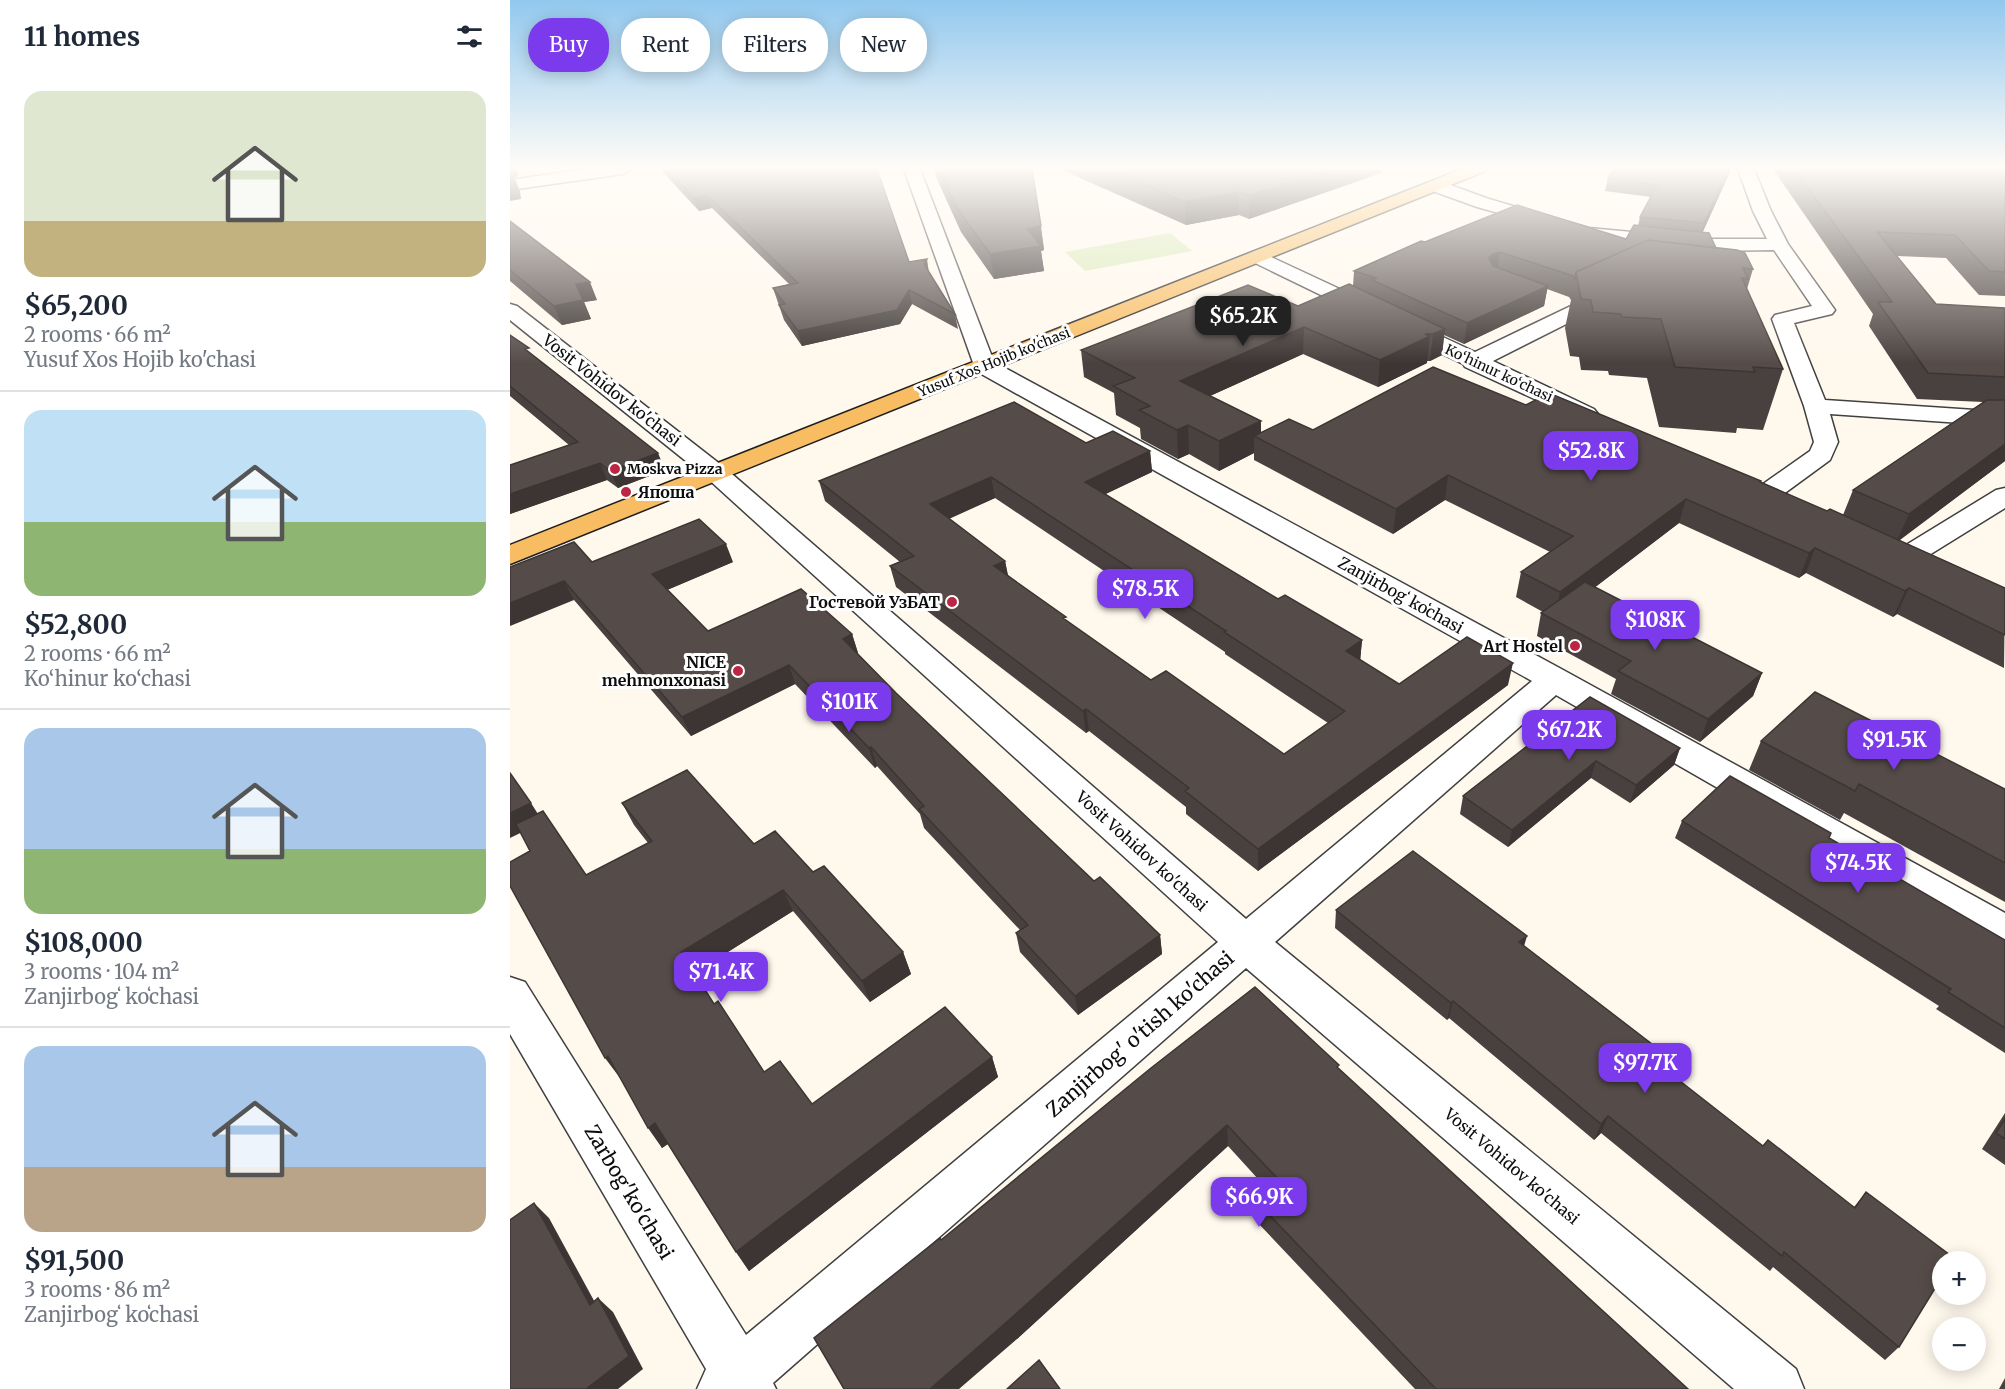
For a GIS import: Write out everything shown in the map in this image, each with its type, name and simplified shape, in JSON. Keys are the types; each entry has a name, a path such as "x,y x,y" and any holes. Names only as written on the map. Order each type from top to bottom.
{"main road":[{"name":"Yusuf Xos Hojib ko'chasi","path":"510,555 1316,234"}],"street":[{"path":"935,234 984,366"},
{"path":"1596,234 1706,245 1779,244"},
{"path":"1760,310 1782,319 1825,310 1773,234"},
{"name":"Ko‘hinur ko‘chasi","path":"1258,257 1473,362 1606,423"},
{"path":"1473,362 1623,289"},
{"path":"1550,299 1561,303 1551,324"},
{"name":"Vosit Vohidov ko'chasi","path":"510,310 716,473 1246,943 1776,1389"},
{"path":"1765,495 1821,455 1826,441 1816,406 1782,319"},
{"name":"Zanjirbogʻ koʻchasi","path":"984,366 1554,679 2005,933"},
{"path":"1816,406 2005,419"},
{"path":"1934,572 1892,554 2005,496"},
{"name":"Zanjirbog' o'tish ko'chasi","path":"738,1385 1246,943 1554,679"},
{"name":"Zarbog'ko'chasi","path":"510,995 738,1385"}],"green space":[{"path":"1165,234 1171,234 1192,251 1085,271 1065,252"}],"building":[{"path":"510,234 527,234 590,282 576,284 583,300 554,306 510,270"},
{"path":"747,234 899,234 909,262 927,259 924,264 955,314 909,290 897,310 798,331 779,305 785,304 773,288 798,283"},
{"path":"976,234 1031,234 1041,246 990,254"},
{"path":"1445,234 1609,234 1626,239 1629,234 1709,234 1716,248 1648,240 1576,272 1575,279 1573,276 1500,252 1493,254 1489,258 1493,266 1548,286 1467,323 1372,280 1376,278 1354,271 1421,241 1425,242"},
{"path":"1842,234 1878,234 1936,304 2005,308 2005,377 1928,373 1878,302 1892,302"},
{"path":"1924,234 2005,234 2005,272 1989,271 1955,235"},
{"path":"1648,240 1737,250 1745,253 1753,269 1743,268 1748,279 1742,278 1783,369 1753,367 1755,372 1675,367 1661,319 1622,317 1621,314 1593,312 1591,300 1581,299 1576,272"},
{"path":"1349,284 1445,329 1433,334 1425,334 1430,336 1380,360 1304,327 1180,381 1261,421 1219,441 1188,425 1177,430 1139,410 1150,406 1113,386 1135,378 1081,350 1248,285 1298,306"},
{"path":"510,335 658,453 610,471 600,463 510,494 510,465 578,442 510,386"},
{"path":"1433,367 1526,405 1549,393 1761,481 1827,511 1830,509 2005,588 2005,635 1909,588 1905,591 1815,548 1809,553 1686,499 1560,592 1521,572 1573,536 1448,475 1396,509 1254,436 1289,419 1313,430"},
{"path":"1987,400 2005,400 2005,444 1909,514 1853,490"},
{"path":"1014,402 1086,443 1113,431 1150,451 1085,482 1278,599 1285,595 1362,640 1346,651 1399,684 1467,637 1513,663 1258,849 1185,791 1189,788 1086,709 1083,711 890,566 914,556 819,481","holes":["991,477 1226,631 1224,632 1345,711 1284,754 1166,671 1151,680 1063,618 1066,617 994,566 1005,561 930,504"]},
{"path":"699,519 726,544 652,574 708,631 801,589 852,634 843,639 896,693 1094,881 1100,877 1160,935 1075,996 1016,933 1028,925 919,809 924,806 871,747 869,748 789,665 682,717 564,581 510,603 510,567 574,542 592,562"},
{"path":"1585,582 1762,673 1708,719 1618,671 1631,661 1541,613"},
{"path":"1815,692 2005,789 2005,863 1859,784 1855,791 1761,741"},
{"path":"1590,697 1680,748 1636,785 1596,761 1512,830 1463,796"},
{"path":"687,770 754,844 775,831 813,872 824,866 903,952 862,981 783,890 681,952 714,1004 718,1001 764,1072 780,1061 812,1104 945,1007 992,1057 736,1252 655,1123 648,1128 608,1056 605,1058 510,886 510,862 530,851 516,824 543,811 586,875 652,841 622,803"},
{"path":"510,773 531,803 510,813"},
{"path":"1730,776 1831,833 1829,838 2005,940 2005,1028 1948,992 1951,989 1682,821"},
{"path":"1413,851 1527,936 1519,942 1665,1054 1657,1063 1763,1146 1768,1140 1855,1208 1866,1192 1945,1251 1932,1251 1932,1293 1899,1347 1784,1252 1782,1256 1608,1116 1601,1124 1453,1001 1451,1003 1336,910"},
{"path":"1255,987 1339,1065 1337,1067 1688,1389 1436,1389 1257,1202 1280,1181 1227,1125 930,1389 844,1389 814,1338 940,1238 941,1240 1151,1068"},
{"path":"2005,1119 2005,1139 1996,1133"},
{"path":"534,1203 590,1305 598,1298 629,1356 586,1389 510,1389 510,1220"},
{"path":"1039,1360 1060,1389 1007,1389"}],"place":[{"name":"Moskva Pizza","path":"615,469"},
{"name":"Япоша","path":"626,492"},
{"name":"Гостевой УзБАТ","path":"952,602"},
{"name":"Art Hostel","path":"1575,646"},
{"name":"NICE mehmonxonasi","path":"738,671"}]}
